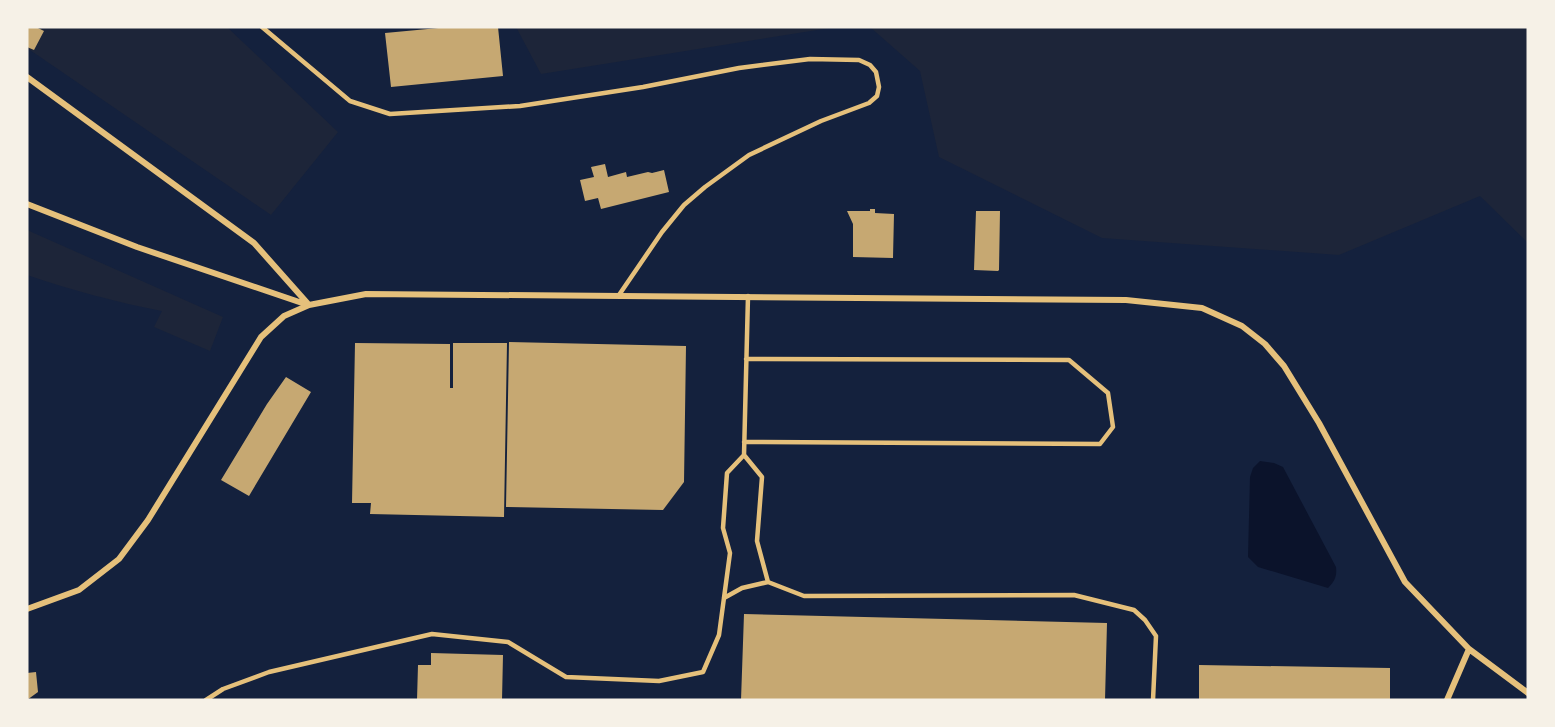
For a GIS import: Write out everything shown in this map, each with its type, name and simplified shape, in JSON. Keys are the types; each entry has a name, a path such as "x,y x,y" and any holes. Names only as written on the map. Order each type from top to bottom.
{"street":[{"path":"27,77 254,243 309,305"},
{"path":"27,204 137,247 309,305"},
{"path":"27,609 79,590 119,559 148,520 261,337 284,316 309,305 366,294 1126,300 1202,308 1242,326 1265,344 1284,366 1319,423 1405,582 1469,649 1528,693"},
{"path":"1447,700 1469,649"}],"lane":[{"path":"262,27 350,101 390,114 520,106 643,87 739,68 810,59 859,60 870,65 876,72 879,87 876,96 869,103 821,121 748,155 705,187 684,205 662,232 620,295"},
{"path":"748,296 744,455 762,477 757,541 768,582"},
{"path":"744,442 1100,444 1113,427 1108,393 1069,360 746,359"},
{"path":"206,700 223,689 269,672 432,634 508,642 567,677 659,681 703,672 719,635 730,553 723,528 727,473 744,455"},
{"path":"724,598 742,588 768,582 804,596 1074,595 1134,610 1145,620 1156,636 1153,700"}],"shaded area":[{"path":"27,27 227,27 338,132 271,215 27,48"},
{"path":"516,27 836,27 541,74"},
{"path":"870,27 1528,27 1528,243 1480,196 1339,255 1102,238 939,157 920,71"},
{"path":"27,230 223,317 210,351 154,327 162,311 93,295 27,275"},
{"path":"1260,461 1283,467 1336,567 1335,578 1328,588 1258,567 1248,557 1250,477 1253,468"}],"building":[{"path":"27,27 36,27 44,31 34,50 27,47"},
{"path":"449,27 498,27 503,76 391,87 385,33"},
{"path":"605,164 608,177 626,172 627,177 664,170 669,192 601,209 598,198 585,201 580,180 594,177 591,167"},
{"path":"870,209 875,209 875,213 894,214 893,258 853,257 853,224 847,211 870,211"},
{"path":"976,211 1000,211 998,271 974,270"},
{"path":"509,342 686,346 684,482 663,510 506,507"},
{"path":"355,343 450,344 450,388 453,388 453,343 507,343 504,517 370,514 371,503 352,503"},
{"path":"286,377 311,392 249,496 221,480"},
{"path":"744,614 1107,623 1105,700 741,700"},
{"path":"431,653 503,655 502,700 417,700 418,665 431,665"},
{"path":"1199,665 1390,668 1390,700 1199,700"},
{"path":"36,672 38,692 27,700 27,673"}]}
